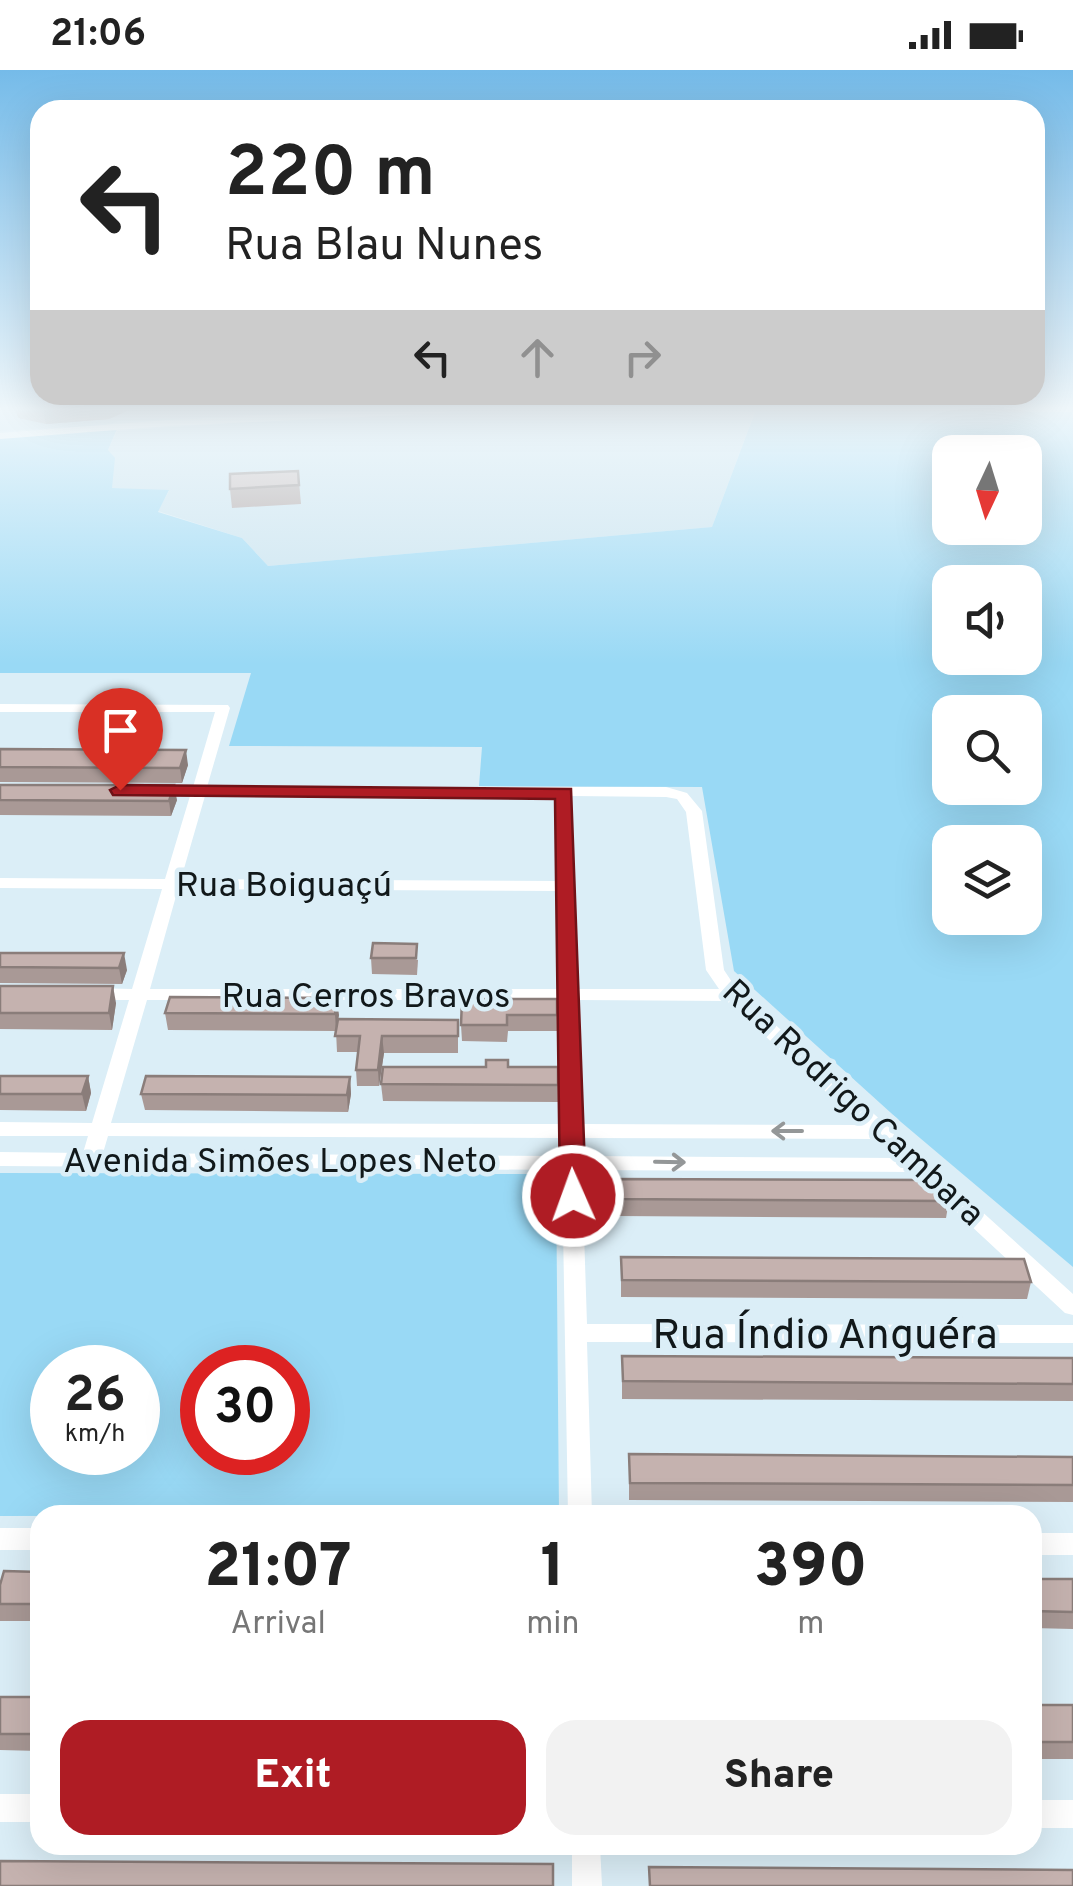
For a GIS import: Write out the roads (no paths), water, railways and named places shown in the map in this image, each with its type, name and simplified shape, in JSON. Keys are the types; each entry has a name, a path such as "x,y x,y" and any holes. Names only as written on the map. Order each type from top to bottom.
{"street":[{"path":"0,708 223,708 91,1160"},
{"path":"140,790 564,793 580,1505"},
{"name":"Rua Rodrigo Cambara","path":"564,793 666,792 682,796 691,804 715,970 732,995 1073,1306"},
{"name":"Rua Boiguaçú","path":"0,883 568,886"},
{"name":"Rua Cerros Bravos","path":"80,994 732,995"},
{"name":"Avenida Simões Lopes Neto","path":"0,1129 884,1132"},
{"name":"Avenida Simões Lopes Neto","path":"0,1159 920,1164"},
{"name":"Rua Índio Anguéra","path":"576,1332 1073,1334"},
{"path":"0,1539 30,1539"},
{"path":"1042,1544 1073,1544"},
{"path":"0,1808 30,1808"},
{"path":"1042,1814 1073,1814"},
{"path":"586,1855 587,1886"}]}
